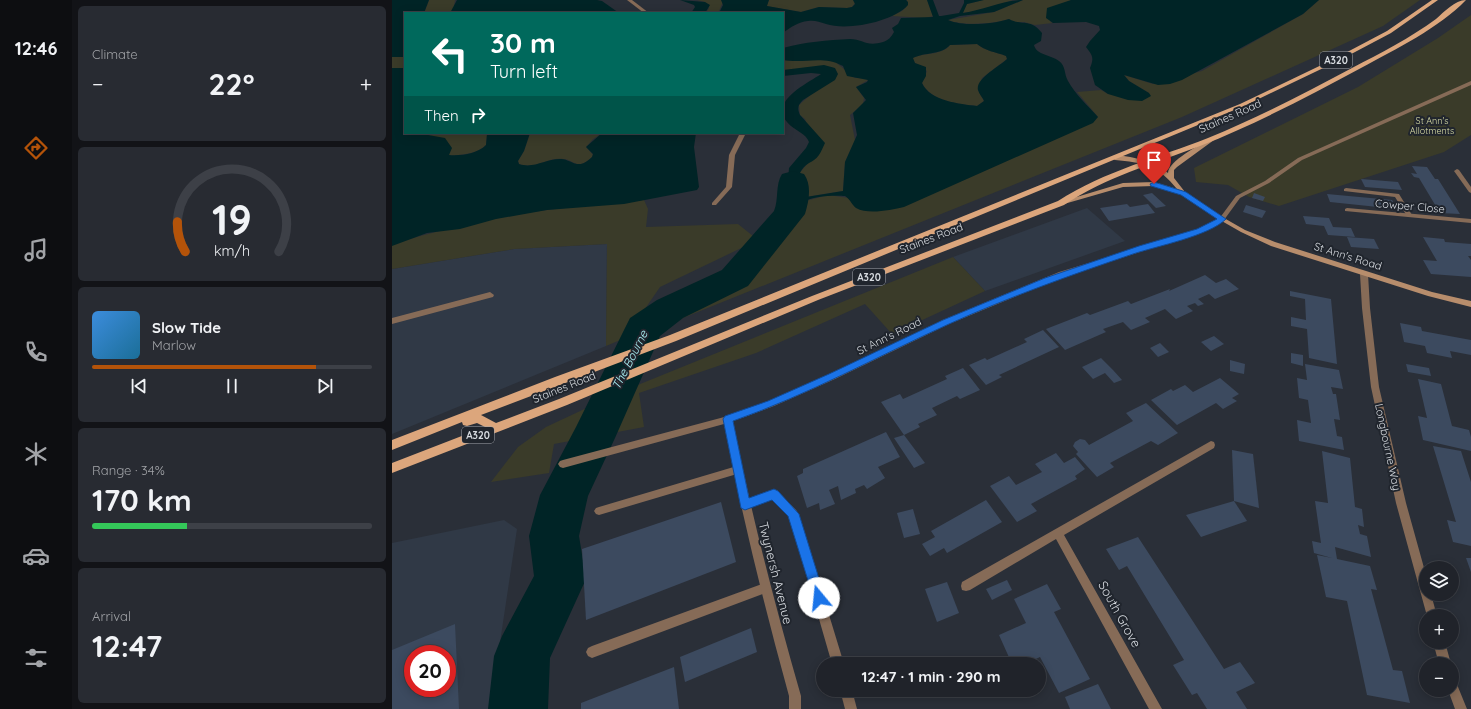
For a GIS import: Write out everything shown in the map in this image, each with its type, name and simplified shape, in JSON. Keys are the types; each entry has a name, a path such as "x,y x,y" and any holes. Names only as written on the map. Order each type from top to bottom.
{"main road":[{"name":"Staines Road","path":"393,445 559,380 673,338 1242,106 1389,32 1435,0"},
{"name":"Staines Road","path":"392,468 563,402 830,292 1061,203 1076,192 1147,162 1211,140 1311,92 1390,50 1426,29 1463,0"},
{"path":"1172,177 1171,170 1176,164 1211,140"},
{"name":"St Ann's Road","path":"1115,158 1147,162 1158,167 1172,177 1183,193"},
{"name":"St Ann's Road","path":"1061,203 1085,197 1108,188 1134,184 1154,184 1183,193 1222,219 1273,244 1364,274 1471,304"},
{"path":"393,445 478,418 496,428"}],"street":[{"path":"629,0 646,12"},
{"path":"1222,219 1238,197 1267,182 1300,159 1471,83"},
{"path":"714,204 729,187 732,155 742,134"},
{"path":"1457,171 1471,191"},
{"path":"1346,190 1397,195 1409,215"},
{"name":"Cowper Close","path":"1347,210 1471,221"},
{"name":"St Ann's Road","path":"563,464 728,419 771,404 832,377 946,322 1055,277 1148,246 1200,231 1222,219"},
{"name":"Longbourne Way","path":"1364,274 1366,308 1375,387 1400,503 1430,609"},
{"path":"392,321 490,295"},
{"name":"Twynersh Avenue","path":"728,419 737,470 765,588 795,696 795,709"},
{"path":"966,586 1211,445"},
{"path":"599,512 737,470"},
{"path":"745,505 774,494 793,514 836,657"},
{"name":"South Grove","path":"1058,533 1156,709"},
{"path":"592,652 765,588"},
{"path":"848,697 851,709"},
{"path":"1456,697 1461,709"}],"shaded area":[{"path":"392,0 429,0 424,12 404,12 404,57 392,57"},
{"path":"457,0 597,0 602,1 618,12 451,12"},
{"path":"680,0 705,2 710,5 706,12 692,12 695,7 694,5"},
{"path":"721,0 769,0 767,6 801,12 819,7 852,7 855,4 853,0 906,0 908,2 908,5 901,11 892,16 869,24 857,26 835,26 815,21 808,21 798,24 784,32 784,12 720,12 723,5"},
{"path":"927,0 933,0 939,16 941,16 959,13 964,0 984,0 967,4 963,13 1016,0 1023,0 994,12 960,16 948,20 962,24 978,24 1009,19 1034,25 1042,33 1041,41 1034,45 1035,48 1041,53 1056,59 1061,63 1074,91 1098,117 1093,123 904,207 873,212 856,208 845,196 816,197 802,203 800,209 801,215 791,227 785,230 770,229 776,224 786,206 789,168 806,148 809,142 806,137 791,126 784,118 784,105 790,96 798,89 821,74 811,73 784,76 784,70 824,65 835,68 838,74 835,80 803,100 798,107 800,115 825,143 818,156 805,166 800,174 797,183 800,198 843,191 845,162 857,135 853,113 866,100 856,87 867,82 868,80 847,76 843,66 828,61 784,60 784,48 799,44 833,40 850,39 872,44 885,41 890,38 894,32 892,28 898,24 901,18 933,17","holes":["977,44 987,50 1006,56 1007,59 984,77 980,82 978,90 984,101 977,106 954,103 938,98 932,94 922,83 926,76 926,67 915,63 913,58 938,52 950,45"]},
{"path":"1071,0 1319,0 1303,14 1182,80 1170,84 1158,85 1124,75 1129,81 1149,93 1151,96 1142,101 1128,100 1108,94 1095,85 1090,68 1092,57 1086,47 1100,30 1099,26 1086,22 1053,23 1046,18 1047,8"},
{"path":"392,68 404,68 404,134 423,134 445,138 452,148 449,155 464,155 482,148 486,145 487,134 530,134 524,151 518,161 519,164 535,165 555,159 563,159 575,164 581,164 592,157 593,154 586,147 601,134 696,134 694,147 699,187 697,190 624,204 547,210 496,219 460,229 427,233 392,246"},
{"path":"1087,208 1125,241 985,291 953,257"},
{"path":"607,244 606,346 392,434 392,269 514,249"},
{"path":"504,520 517,529 490,709 392,709 392,543"}],"green space":[{"path":"429,0 455,0 453,12 424,12"},
{"path":"697,0 722,0 723,2 718,12 707,12 709,8 705,2"},
{"path":"769,0 853,0 855,3 852,7 847,8 819,7 801,12 766,6"},
{"path":"907,0 927,0 933,16 926,18 892,16 902,11 906,7"},
{"path":"983,0 1013,0 979,11 962,13 967,4"},
{"path":"1023,0 1071,0 1050,22 1053,23 1035,25 1024,22 1013,22 1009,19 987,23 969,24 948,20 994,12"},
{"path":"1319,0 1420,0 1383,26 1182,117 673,322 693,309 754,276 783,230 794,224 802,202 828,195 849,198 1098,117 1077,92 1101,90 1108,94 1149,93 1129,81 1124,75 1153,84 1202,71 1303,14"},
{"name":"St Ann's Allotments","path":"1471,15 1471,135 1444,152 1279,206 1249,197 1228,185 1196,182 1194,168 1358,87 1438,38"},
{"path":"977,44 987,50 1006,56 1007,59 982,78 978,90 984,101 977,106 954,103 939,98 926,89 922,83 927,71 915,63 912,58 942,51 950,45"},
{"path":"392,57 404,57 404,69 392,69"},
{"path":"821,59 834,61 855,78 865,78 868,80 856,87 864,98 863,104 850,115 855,140 845,162 843,191 799,198 798,175 807,164 817,157 805,119 800,115 799,105 837,72 784,70 784,60 796,61"},
{"path":"418,134 487,134 486,145 479,150 470,153 451,156"},
{"path":"530,134 600,134 593,139 586,147 593,155 582,164 574,163 565,159 557,159 536,165 519,164 518,161 524,151"},
{"path":"644,200 648,209 646,227 738,224 758,240 660,287 625,338 606,346 607,244 514,249 392,269 392,244 450,228 528,213"},
{"path":"953,257 985,291 892,334 865,304 756,353 639,393 644,427 554,444 549,473 491,482 518,447 546,427 623,391"}],"building":[{"path":"1412,166 1427,167 1435,179 1438,179 1460,214 1440,213 1419,178 1414,177 1411,173 1417,174"},
{"path":"1361,179 1398,182 1402,190 1365,187"},
{"path":"1152,193 1166,206 1156,208 1143,195"},
{"path":"1254,193 1265,197 1263,201 1252,198"},
{"path":"1327,194 1392,200 1397,209 1330,202"},
{"path":"1127,204 1130,207 1148,204 1155,213 1109,221 1100,208"},
{"path":"1246,205 1266,211 1262,218 1243,212"},
{"path":"1303,216 1329,218 1333,227 1351,228 1355,237 1328,235 1324,226 1306,224"},
{"path":"1347,237 1374,239 1379,249 1351,247"},
{"path":"1423,237 1444,239 1445,242 1471,244 1471,256 1468,256 1471,260 1471,277 1431,274 1423,260 1437,261"},
{"path":"1205,275 1216,283 1226,279 1239,289 1215,299 1209,294 1198,299 1204,304 1198,306 1195,303 1187,306 1193,311 1176,319 1165,309 1145,318 1150,322 1131,330 1123,322 1103,329 1106,332 1065,350 1046,329 1087,313 1090,315 1128,301 1131,304 1170,289 1169,291"},
{"path":"1290,291 1331,299 1337,364 1309,358 1307,329 1291,326 1291,317 1306,320 1305,299 1290,296"},
{"path":"1400,323 1421,327 1422,331 1471,340 1471,355 1450,351 1452,358 1427,353 1425,346 1404,342"},
{"path":"1043,330 1059,347 999,375 1002,377 986,385 969,365 985,358 987,360 1027,342 1024,339"},
{"path":"1214,336 1224,344 1211,351 1201,342"},
{"path":"1160,343 1169,352 1158,357 1150,348"},
{"path":"1291,353 1303,355 1303,366 1291,363"},
{"path":"1101,358 1122,380 1114,383 1105,373 1093,379 1082,367"},
{"path":"1230,360 1245,364 1244,374 1230,371"},
{"path":"1305,364 1339,370 1343,389 1331,387 1333,394 1336,394 1340,420 1334,419 1337,436 1342,437 1344,450 1299,441 1297,420 1311,423 1308,400 1299,398 1297,378 1307,380"},
{"path":"1406,364 1429,368 1431,376 1408,372"},
{"path":"963,368 980,390 960,399 957,396 932,408 937,415 918,424 920,427 904,435 881,402 900,394 903,399 947,379 945,376"},
{"path":"1220,378 1239,394 1232,398 1237,401 1223,409 1216,403 1177,425 1151,400 1171,389 1173,391 1185,385 1193,392"},
{"path":"1418,379 1441,384 1452,426 1469,430 1471,437 1471,451 1423,440 1418,416 1427,418"},
{"path":"1146,403 1178,433 1158,445 1151,441 1110,463 1114,467 1097,477 1076,454 1078,452 1073,446 1075,442 1080,439 1085,440 1089,445 1133,421 1126,413"},
{"path":"886,432 900,457 878,467 885,478 867,489 864,485 855,489 856,493 841,500 838,486 829,490 835,504 820,510 819,503 807,508 797,476 803,473 803,469"},
{"path":"904,435 925,463 914,468 894,438"},
{"path":"1433,446 1461,451 1471,482 1471,546 1453,542 1447,520 1456,522"},
{"path":"1232,450 1253,454 1259,508 1234,501"},
{"path":"1322,451 1350,458 1355,507 1362,509 1364,527 1358,525 1360,534 1367,536 1371,557 1335,547 1337,559 1370,566 1377,590 1371,589 1393,670 1402,671 1410,703 1367,695 1347,601 1326,597 1317,555 1332,558 1314,553 1312,541 1321,543 1315,501 1328,503"},
{"path":"1056,453 1064,463 1075,457 1085,469 1075,476 1077,479 1031,504 1037,511 1017,522 990,486 1009,476 1016,485 1042,472 1035,464"},
{"path":"986,500 1002,522 947,553 944,548 930,556 922,544 935,537 931,531"},
{"path":"1234,501 1247,521 1201,537 1186,515"},
{"path":"721,502 736,562 586,620 582,549"},
{"path":"913,509 920,534 904,538 897,513"},
{"path":"1138,537 1224,669 1240,662 1255,683 1236,692 1247,709 1207,709 1197,693 1192,695 1173,665 1184,660 1127,566 1119,570 1106,549"},
{"path":"1466,558 1471,558 1471,572"},
{"path":"1007,580 1012,590 992,600 986,589"},
{"path":"947,582 959,613 937,622 925,589"},
{"path":"1047,584 1061,609 1054,612 1090,679 1059,693 1046,668 1046,657 1009,657 999,635 1026,623 1014,599"},
{"path":"455,624 456,645 404,645"},
{"path":"751,628 757,652 685,682 680,657"},
{"path":"404,645 404,697 456,697 456,645 459,709 392,709 392,650"},
{"path":"674,667 679,709 581,709 581,703"},
{"path":"1098,684 1111,709 1070,709 1065,697"}],"waterway":[{"name":"The Bourne","path":"518,709 522,656 560,579 554,536 564,495 593,438 644,328 670,309 735,278 789,214 793,203 793,180"}],"route":[{"path":"819,598 793,514 774,494 745,505 728,419 771,404 832,377 946,322 1062,274 1200,231 1222,219 1183,193 1154,184"}]}
